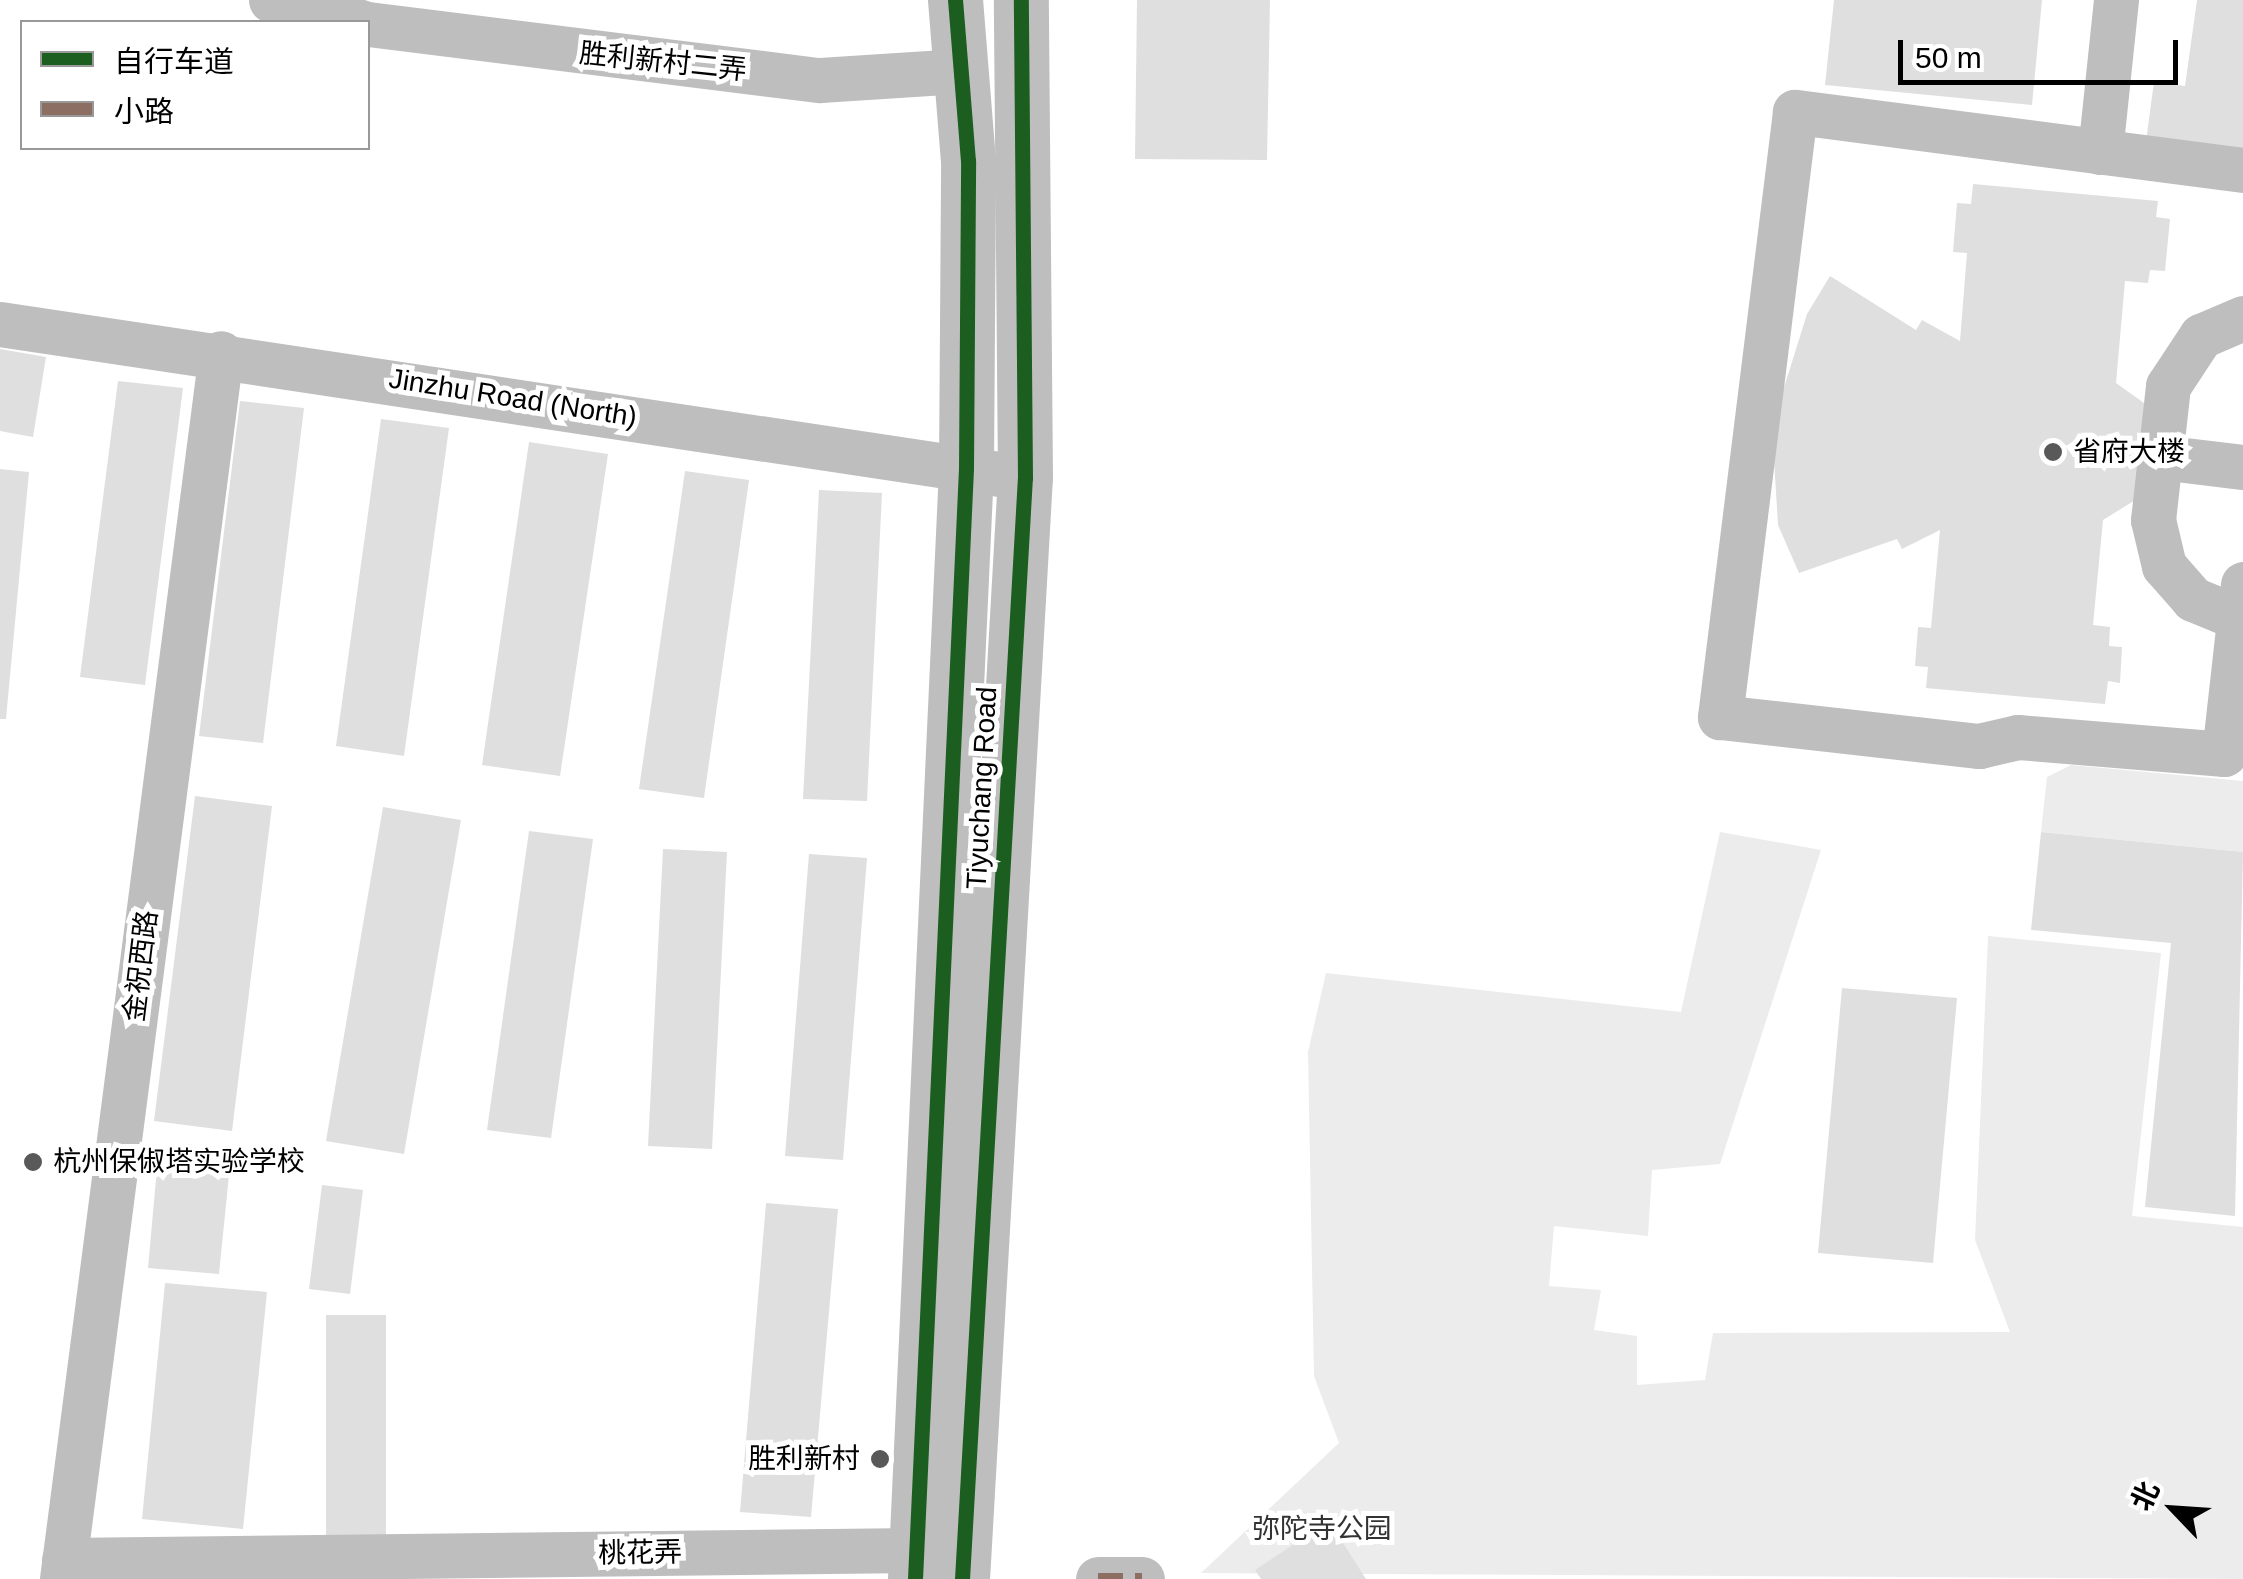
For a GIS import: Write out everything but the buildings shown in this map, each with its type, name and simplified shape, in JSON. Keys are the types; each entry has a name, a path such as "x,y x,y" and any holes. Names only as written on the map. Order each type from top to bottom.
{"main road":[{"name":"Tiyuchang Road","path":"916,1564 966,468 960,72 954,0"},
{"name":"Tiyuchang Road","path":"962,1579 1025,478 1021,0"}],"street":[{"name":"胜利新村二弄","path":"272,0 352,20"},
{"path":"2100,152 2116,0"},
{"name":"胜利新村二弄","path":"370,24 820,80 960,72"},
{"path":"2243,170 1795,112 1720,717 1979,746 2018,738 2224,754 2236,705 2241,602 2193,599 2164,566 2153,520 2168,386 2182,354 2243,318"},
{"name":"Jinzhu Road (North)","path":"0,324 221,352 1025,478"},
{"name":"金祝西路","path":"63,1570 221,352"},
{"path":"2160,457 2243,466"},
{"name":"桃花弄","path":"63,1570 916,1564"},
{"path":"1098,1579 1142,1579"}],"green space":[{"path":"2071,765 2243,781 2243,852 2041,832 2047,777"},
{"name":"弥陀寺公园","path":"1720,832 1821,850 1720,1164 1652,1170 1648,1236 1554,1226 1549,1286 1601,1290 1594,1330 1637,1336 1637,1385 1705,1380 1713,1333 2010,1332 1975,1240 1988,936 2161,953 2132,1216 2243,1227 2243,1579 1201,1573 1339,1443 1314,1376 1308,1052 1326,973 1681,1012"}],"marked path":[{"path":"1098,1579 1142,1579"}],"cycle path":[{"path":"915,1579 966,468 968,161 955,0"},
{"path":"962,1579 1025,478 1021,0"}],"place":[{"name":"省府大楼","path":"2053,452"},
{"name":"杭州保俶塔实验学校","path":"33,1162"},
{"name":"胜利新村","path":"880,1459"}]}
